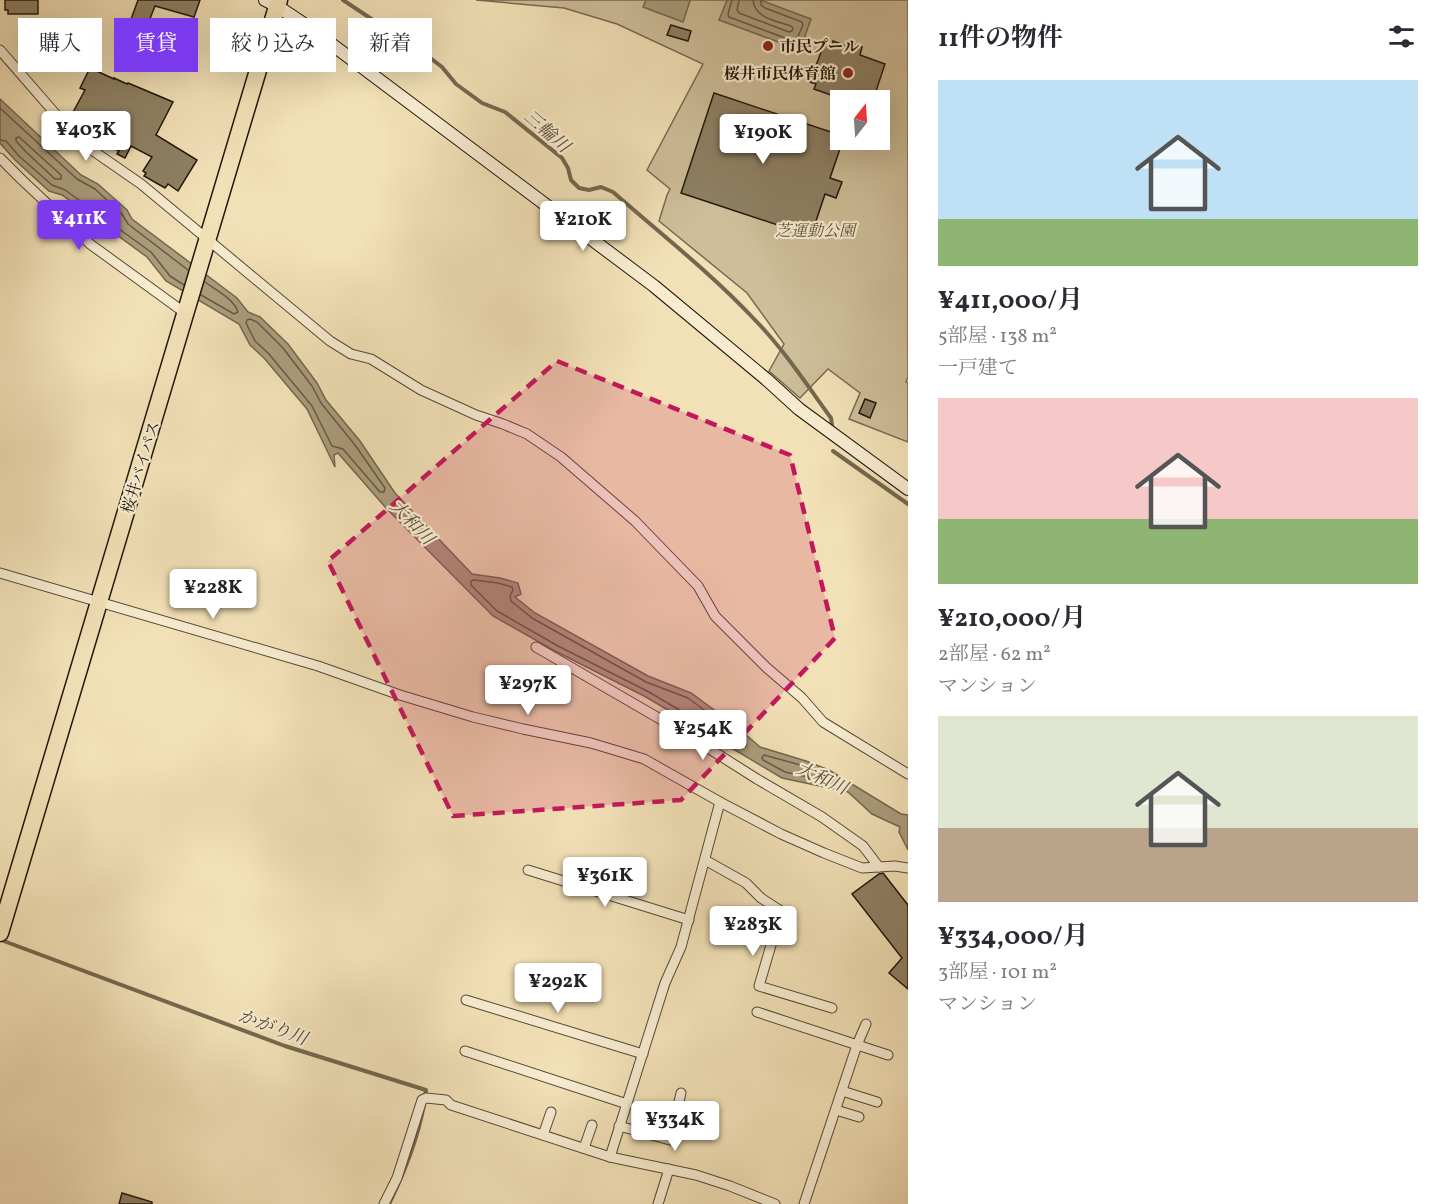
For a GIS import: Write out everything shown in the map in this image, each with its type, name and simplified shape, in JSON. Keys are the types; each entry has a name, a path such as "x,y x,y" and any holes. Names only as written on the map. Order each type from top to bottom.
{"highway":[{"name":"桜井バイパス","path":"1,931 205,247 274,2"}],"street":[{"path":"274,2 654,286 799,409 908,489"},
{"path":"0,50 79,141 141,184 205,247 330,341 351,354 371,359 421,390 527,435 561,456 635,520 698,586 715,616 823,722 908,774"},
{"path":"0,158 90,244 187,306"},
{"path":"0,573 318,666 463,714 523,729 591,742 644,759 781,834 824,853 862,868 895,866 908,868"},
{"path":"536,647 686,734 822,817 863,846 879,867"},
{"path":"610,1156 665,983 681,947 720,802"},
{"path":"705,860 746,883 761,898 781,911 759,986 832,1008"},
{"path":"528,870 689,920"},
{"path":"466,1000 643,1054"},
{"path":"757,1012 888,1055"},
{"path":"804,1204 866,1024"},
{"path":"465,1051 627,1104"},
{"path":"842,1091 877,1102"},
{"path":"620,1126 670,1140 681,1093"},
{"path":"384,1204 397,1178 422,1100 426,1098 446,1100 451,1105 610,1156 696,1175 775,1204"},
{"path":"836,1110 859,1117"},
{"path":"543,1135 551,1112"},
{"path":"584,1148 591,1125"},
{"path":"658,1204 669,1168"}],"highlighted area":[{"path":"557,361 790,455 835,638 681,800 453,816 328,561"}],"green space":[{"name":"芝運動公園","path":"476,0 908,0 908,377 906,382 908,383 908,442 849,419 860,393 828,369 800,398 769,371 784,344 747,293 659,221 670,189 647,170 703,64 617,24 564,8"}],"water":[{"path":"646,0 690,1 683,22 643,7"},
{"path":"727,0 760,0 811,19 800,50 719,20"},
{"name":"大和川","path":"0,99 81,175 98,184 127,210 132,219 237,298 248,312 260,317 288,344 317,383 326,400 360,441 395,493 472,574 518,583 521,594 515,597 535,613 648,676 691,693 760,747 829,770 901,814 908,815 908,850 899,832 900,827 872,814 848,792 782,778 646,697 555,651 493,616 386,508 338,453 334,455 335,467 307,409 264,358 250,345 239,324 166,281 147,257 62,195 49,191 15,160 0,143"}],"building":[{"path":"5,0 38,0 38,14 8,14 8,10 5,10"},
{"path":"138,0 200,0 194,17 155,6 150,18 131,18"},
{"path":"671,25 691,31 688,41 667,35"},
{"name":"桜井市民体育館","path":"833,41 850,47 851,43 862,47 860,55 885,64 876,90 830,90 830,95 814,89 816,84 810,82 824,44 832,47"},
{"path":"88,72 99,72 173,102 156,135 197,160 178,191 168,184 165,188 144,176 146,173 143,171 152,157 131,146 125,158 117,154 119,151 111,147 114,142 88,130 90,125 71,116 85,90 80,88"},
{"path":"714,93 830,132 830,150 840,150 830,178 842,182 836,198 825,194 811,236 681,193"},
{"path":"865,399 876,403 870,418 859,413"},
{"path":"883,873 908,905 908,989 889,973 902,958 852,894"},
{"path":"122,1193 152,1202 152,1204 119,1204"}],"waterway":[{"name":"三輪川","path":"343,0 429,57 442,67 456,84 482,103 505,112 562,158 571,180 579,188 589,190 601,187 613,192 686,255 722,287 766,332 831,418 832,425"},
{"name":"三輪川","path":"833,451 908,504"},
{"name":"かがり川","path":"1,940 285,1046 426,1090 421,1119 412,1148 389,1204"}],"place":[{"name":"市民プール","path":"768,46"},
{"name":"桜井市民体育館","path":"848,73"}]}
